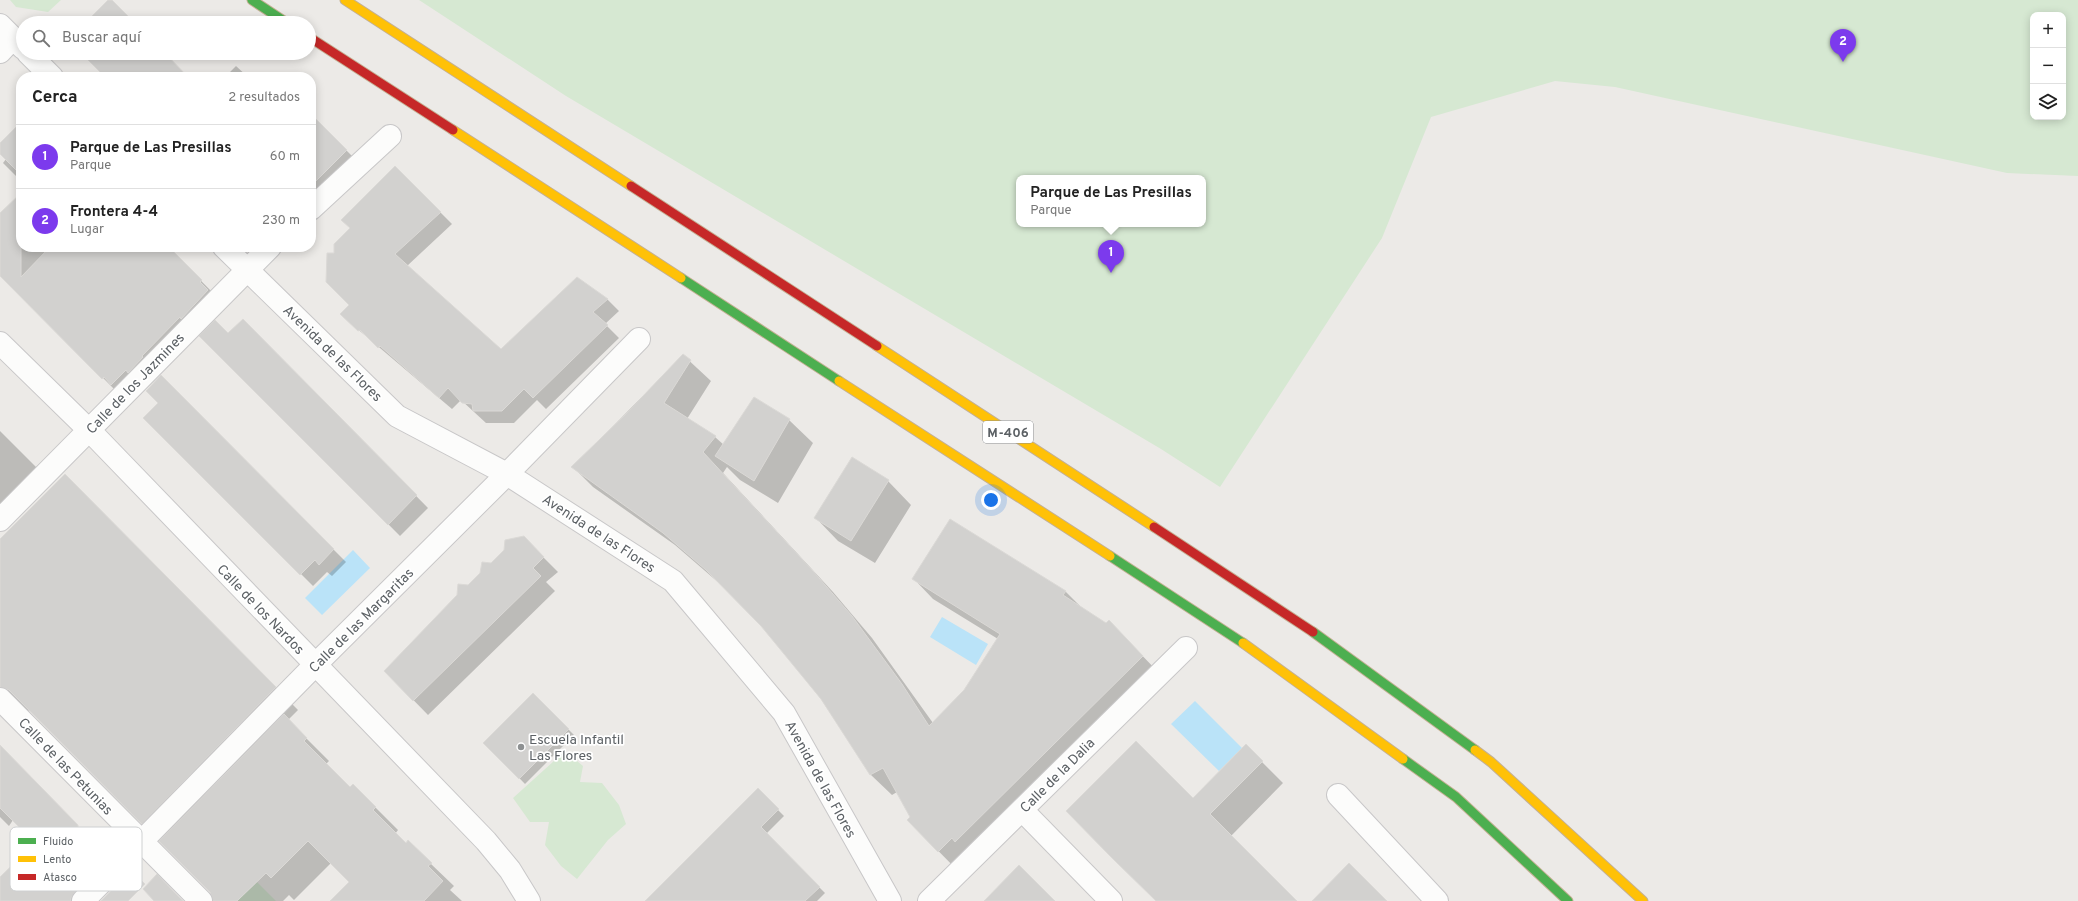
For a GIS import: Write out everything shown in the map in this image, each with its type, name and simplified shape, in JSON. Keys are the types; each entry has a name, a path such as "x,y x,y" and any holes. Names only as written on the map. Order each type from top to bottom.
{"highway":[{"path":"252,0 276,16"},
{"name":"M-406","path":"345,0 1296,619 1491,762 1643,901"},
{"path":"316,42 1266,658 1456,797 1568,901"}],"street":[{"path":"32,60 46,72"},
{"path":"316,203 390,136"},
{"name":"Avenida de las Flores","path":"229,252 398,416 507,474 673,580 784,713 890,901"},
{"name":"Calle de los Jazmines","path":"0,520 265,252"},
{"name":"Calle de las Margaritas","path":"142,843 315,665 507,474 639,339"},
{"name":"Calle de los Nardos","path":"0,343 90,430 486,841 510,870 528,901"},
{"name":"Calle de la Dalia","path":"929,901 1186,648"},
{"name":"Calle de las Petunias","path":"0,699 126,827"},
{"path":"1338,796 1437,901"},
{"path":"1022,810 1111,901"},
{"name":"Calle de las Petunias","path":"142,843 201,901"},
{"name":"Calle de las Margaritas","path":"83,901 93,891"}],"green space":[{"path":"10,0 61,0 48,12 16,7"},
{"path":"419,0 2078,0 2078,176 2007,173 1615,87 1555,81 1431,117 1382,238 1220,487 1161,449 566,96"},
{"path":"565,751 583,766 580,782 602,783 619,805 626,824 608,840 577,879 561,866 545,845 549,822 530,822 513,798"},
{"path":"257,882 276,901 237,901"}],"water":[{"path":"353,550 370,568 322,615 305,598"},
{"path":"942,617 988,644 976,665 930,637"},
{"path":"1195,701 1242,748 1219,771 1171,724"}],"building":[{"path":"108,0 112,0 128,16 92,16"},
{"path":"88,60 172,60 183,72 100,72"},
{"path":"316,119 347,150 316,181"},
{"path":"16,127 16,170 0,154 0,143"},
{"path":"395,166 441,212 395,254 501,349 577,277 608,299 593,312 608,325 533,398 524,389 502,411 473,411 472,404 462,403 448,388 439,398 380,346 378,348 360,330 358,331 340,314 349,305 326,282 327,253 334,253 334,244 350,228 341,220"},
{"path":"16,198 16,252 21,252 21,277 45,252 174,252 202,280 200,282 208,290 181,319 180,317 142,356 143,357 128,373 126,370 111,385 104,377 102,379 0,276 0,213"},
{"path":"243,319 417,495 388,525 199,336 215,320 228,333"},
{"path":"683,354 691,360 664,403 716,436 703,452 813,571 852,616 902,684 929,726 964,690 1000,634 912,579 950,519 1066,591 1063,595 1106,623 1109,620 1143,656 955,842 952,838 938,852 907,820 910,817 883,768 870,775 821,699 761,626 706,570 663,533 571,467 625,415"},
{"path":"161,375 334,549 319,565 315,560 300,575 143,418 158,403 146,391"},
{"path":"754,397 790,419 754,481 715,456"},
{"path":"852,457 889,480 851,541 814,518"},
{"path":"65,474 276,687 142,824 9,690 0,687 0,539"},
{"path":"524,536 544,557 533,568 541,576 413,701 384,671 457,595 458,584 468,585 480,573 482,562 491,563 504,550 505,540"},
{"path":"533,693 569,729 519,779 483,743"},
{"path":"284,714 307,738 304,741 350,787 353,784 376,807 373,810 406,843 408,840 432,863 428,866 443,881 424,901 330,901 349,882 308,841 271,878 266,873 237,901 213,901 210,892 159,841"},
{"path":"1136,741 1193,798 1246,744 1263,761 1210,814 1297,901 1156,901 1113,859 1066,811"},
{"path":"0,745 78,825 78,827 19,827 0,808"},
{"path":"758,788 779,809 761,827 820,887 805,901 645,901"},
{"path":"1349,863 1387,901 1312,901"},
{"path":"1019,865 1055,901 984,901"},
{"path":"10,867 10,891 76,891 71,898 71,901 0,901 0,877"},
{"path":"157,874 183,901 154,901 143,889"},
{"path":"111,891 138,891 128,901 101,901"}],"traffic: fast":[{"path":"252,0 276,16"},
{"path":"681,278 839,381"},
{"path":"1110,556 1243,643"},
{"path":"1313,632 1475,750"},
{"path":"1403,759 1456,797 1568,901"}],"traffic: slow":[{"path":"345,0 631,186"},
{"path":"453,130 681,278"},
{"path":"877,346 1154,527"},
{"path":"839,381 1110,556"},
{"path":"1243,643 1403,759"},
{"path":"1475,750 1491,762 1643,901"}],"traffic: jam":[{"path":"316,42 453,130"},
{"path":"631,186 877,346"},
{"path":"1154,527 1313,632"}],"place":[{"name":"Frontera 4-4","path":"1843,62"},
{"name":"Parque de Las Presillas","path":"1111,273"},
{"name":"Escuela Infantil Las Flores","path":"521,747"}]}
